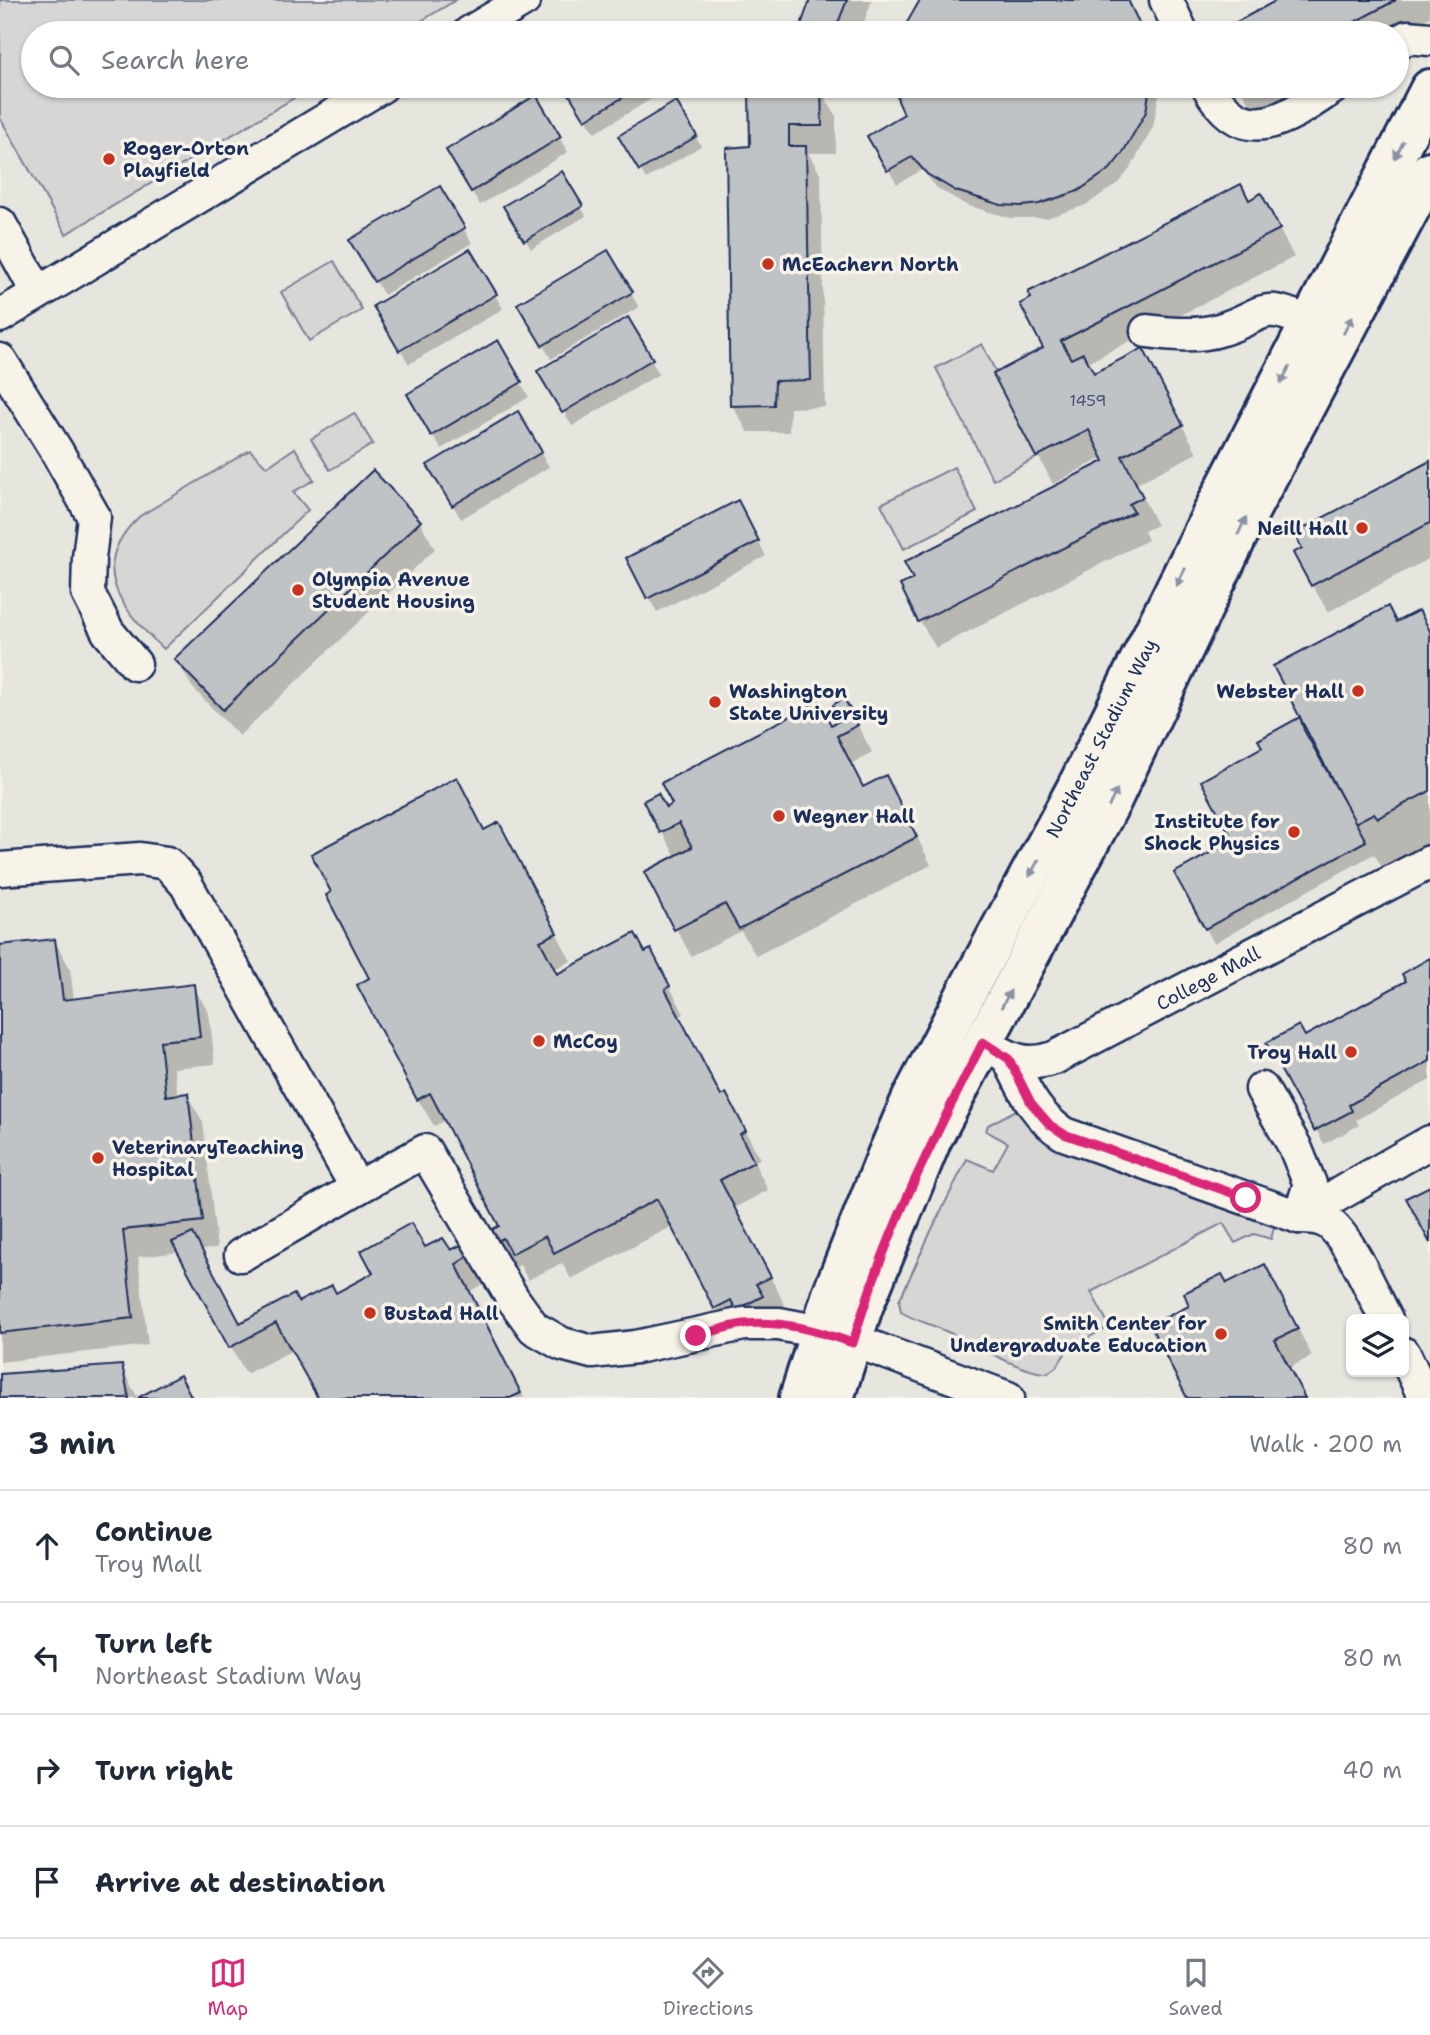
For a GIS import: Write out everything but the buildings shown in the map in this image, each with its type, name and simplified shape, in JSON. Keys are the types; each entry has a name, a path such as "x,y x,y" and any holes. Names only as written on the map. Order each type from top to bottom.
{"main road":[{"name":"Northeast Stadium Way","path":"834,1398 837,1337 832,1294 911,1100 1078,785 1216,506 1430,89"},
{"name":"Northeast Stadium Way","path":"799,1398 837,1337 863,1307 932,1139 996,1051 1247,516 1430,171"}],"street":[{"path":"489,21 524,0"},
{"path":"1166,0 1176,21"},
{"path":"1409,37 1430,39"},
{"path":"0,316 362,98"},
{"path":"1217,98 1229,115 1246,122 1265,124 1299,111 1318,98"},
{"path":"0,224 37,293"},
{"path":"1147,331 1167,334 1212,332 1267,310 1289,314 1311,324"},
{"path":"0,360 94,517 88,593 108,632 135,664"},
{"path":"0,869 140,859 167,863 186,884 357,1188"},
{"name":"College Mall","path":"996,1051 1031,1063 1054,1058 1430,862"},
{"path":"996,1051 1031,1103 1050,1125 1064,1134 1291,1214 1314,1217 1330,1224 1349,1248 1383,1314"},
{"path":"1262,1089 1295,1147 1310,1184 1291,1214"},
{"path":"1291,1214 1430,1142"},
{"path":"241,1255 425,1151 513,1299 534,1328 562,1344 592,1352 648,1345 744,1324 779,1324 874,1348 1008,1398"},
{"path":"1409,1364 1425,1398"}],"shaded area":[{"name":"Washington State University","path":"0,0 1430,0 1430,1398 0,1398"},
{"name":"Roger-Orton Playfield","path":"0,0 456,0 421,21 21,21 21,98 294,98 66,234 0,118"},
{"path":"334,261 362,310 309,341 281,292"},
{"path":"982,344 1038,457 993,480 936,368"},
{"path":"354,413 373,444 330,470 311,439"},
{"path":"295,448 314,480 293,492 308,510 164,649 134,619 115,586 112,569 115,552 124,534 140,516 250,450 267,467"},
{"path":"954,467 977,512 904,549 881,504"},
{"path":"1018,1109 1038,1133 1064,1151 1275,1223 1271,1239 1254,1234 1235,1243 1223,1223 1091,1292 1110,1327 1070,1346 1057,1366 1048,1373 1024,1368 906,1315 901,1312 899,1301 967,1159 993,1170 1008,1143 986,1131 988,1125"}],"place":[{"name":"Roger-Orton Playfield","path":"109,159"},
{"name":"McEachern North","path":"768,264"},
{"name":"Neill Hall","path":"1362,528"},
{"name":"Olympia Avenue Student Housing","path":"298,590"},
{"name":"Webster Hall","path":"1358,691"},
{"name":"Washington State University","path":"715,702"},
{"name":"Wegner Hall","path":"779,816"},
{"name":"Institute for Shock Physics","path":"1294,832"},
{"name":"McCoy","path":"539,1041"},
{"name":"Troy Hall","path":"1351,1052"},
{"name":"VeterinaryTeaching Hospital","path":"98,1158"},
{"name":"Bustad Hall","path":"370,1313"},
{"name":"Smith Center for Undergraduate Education","path":"1221,1334"}],"route":[{"path":"696,1336 744,1324 779,1324 821,1332 853,1343 863,1307 932,1139 983,1042 1009,1059 1031,1103 1050,1125 1064,1134 1246,1198"}]}
